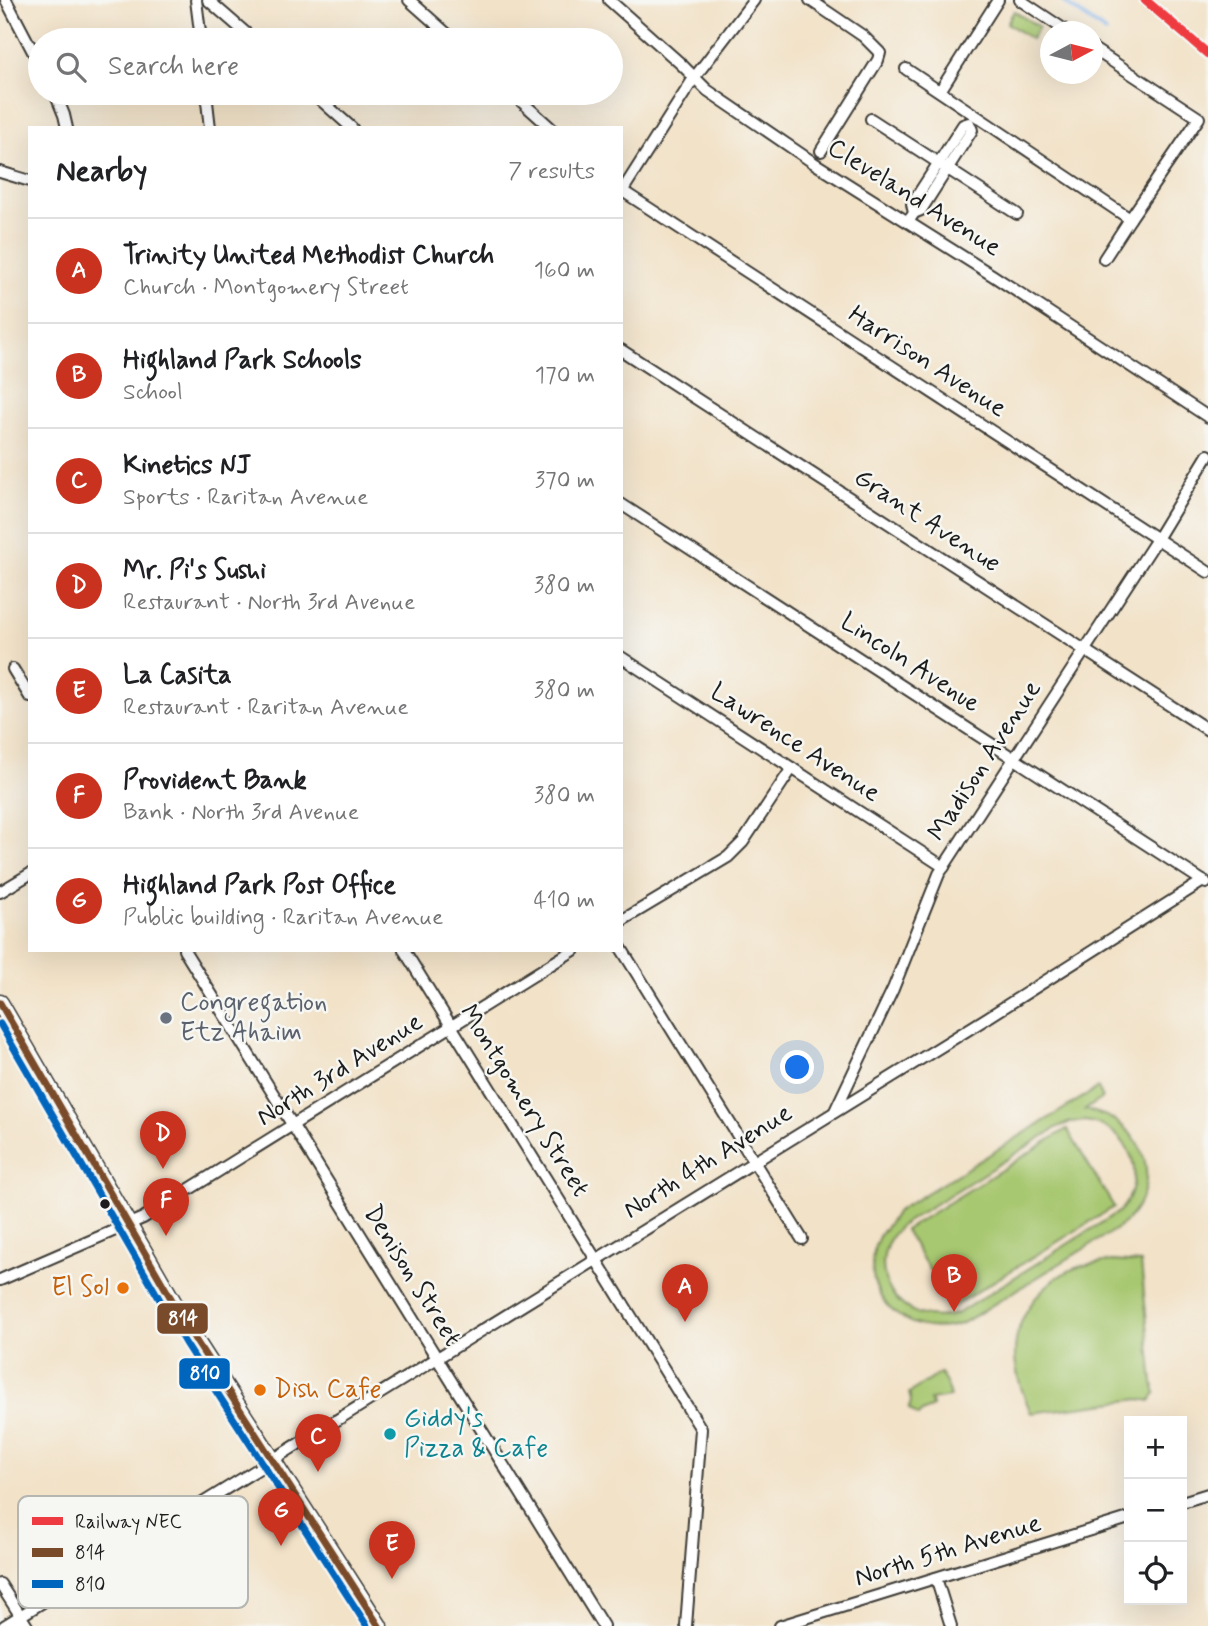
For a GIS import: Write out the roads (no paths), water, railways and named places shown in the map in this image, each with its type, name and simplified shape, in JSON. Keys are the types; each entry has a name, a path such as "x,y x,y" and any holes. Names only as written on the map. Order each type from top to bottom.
{"main road":[{"path":"0,1003 194,1338 379,1626"}],"street":[{"path":"6,0 28,42"},
{"path":"196,0 200,28"},
{"path":"208,0 240,28"},
{"path":"409,0 440,28"},
{"name":"Cleveland Avenue","path":"609,0 707,90 761,127 911,217 1208,417"},
{"path":"623,189 694,78 754,0"},
{"path":"810,0 863,36 880,52 878,60 821,150"},
{"path":"940,91 998,0"},
{"path":"1020,0 1052,21"},
{"path":"1103,55 1199,118 1104,259"},
{"path":"906,69 940,91 971,120 1130,219"},
{"path":"60,105 67,126"},
{"path":"207,105 210,126"},
{"path":"326,105 350,126"},
{"path":"525,105 549,126"},
{"path":"871,119 1017,214"},
{"path":"911,217 921,210 942,167 972,130 971,120"},
{"path":"0,172 28,180"},
{"name":"Harrison Avenue","path":"623,192 1208,572"},
{"name":"Grant Avenue","path":"623,351 1208,730"},
{"name":"Madison Avenue","path":"835,1111 893,989 944,867 1157,539 1208,455"},
{"name":"Lincoln Avenue","path":"623,505 1206,883"},
{"name":"Lawrence Avenue","path":"623,657 944,867"},
{"path":"13,669 28,694"},
{"path":"623,920 728,857 743,842 792,768"},
{"path":"0,892 28,875"},
{"name":"North 4th Avenue","path":"213,1496 1206,883"},
{"path":"623,950 802,1239"},
{"name":"Denison Street","path":"185,952 603,1626"},
{"name":"Montgomery Street","path":"405,952 701,1429 685,1626"},
{"name":"North 3rd Avenue","path":"0,1280 143,1218 572,952"},
{"path":"1187,1500 1208,1494"},
{"name":"North 5th Avenue","path":"780,1626 1124,1520"},
{"path":"936,1578 951,1626"},
{"path":"0,1584 27,1626"},
{"name":"North 4th Avenue","path":"4,1626 33,1608"}],"waterway":[{"path":"1061,0 1106,32"}],"rail line":[{"name":"NEC","path":"1145,0 1208,54"}],"place":[{"name":"Congregation Etz Ahaim","path":"166,1018"},
{"name":"Mr. Pi's Sushi","path":"163,1169"},
{"name":"Provident Bank","path":"166,1236"},
{"name":"El Sol","path":"123,1288"},
{"name":"Highland Park Schools","path":"954,1312"},
{"name":"Trinity United Methodist Church","path":"685,1322"},
{"name":"Dish Cafe","path":"260,1390"},
{"name":"Giddy's Pizza & Cafe","path":"390,1434"},
{"name":"Kinetics NJ","path":"318,1472"},
{"name":"Highland Park Post Office","path":"281,1546"},
{"name":"La Casita","path":"392,1579"}]}
